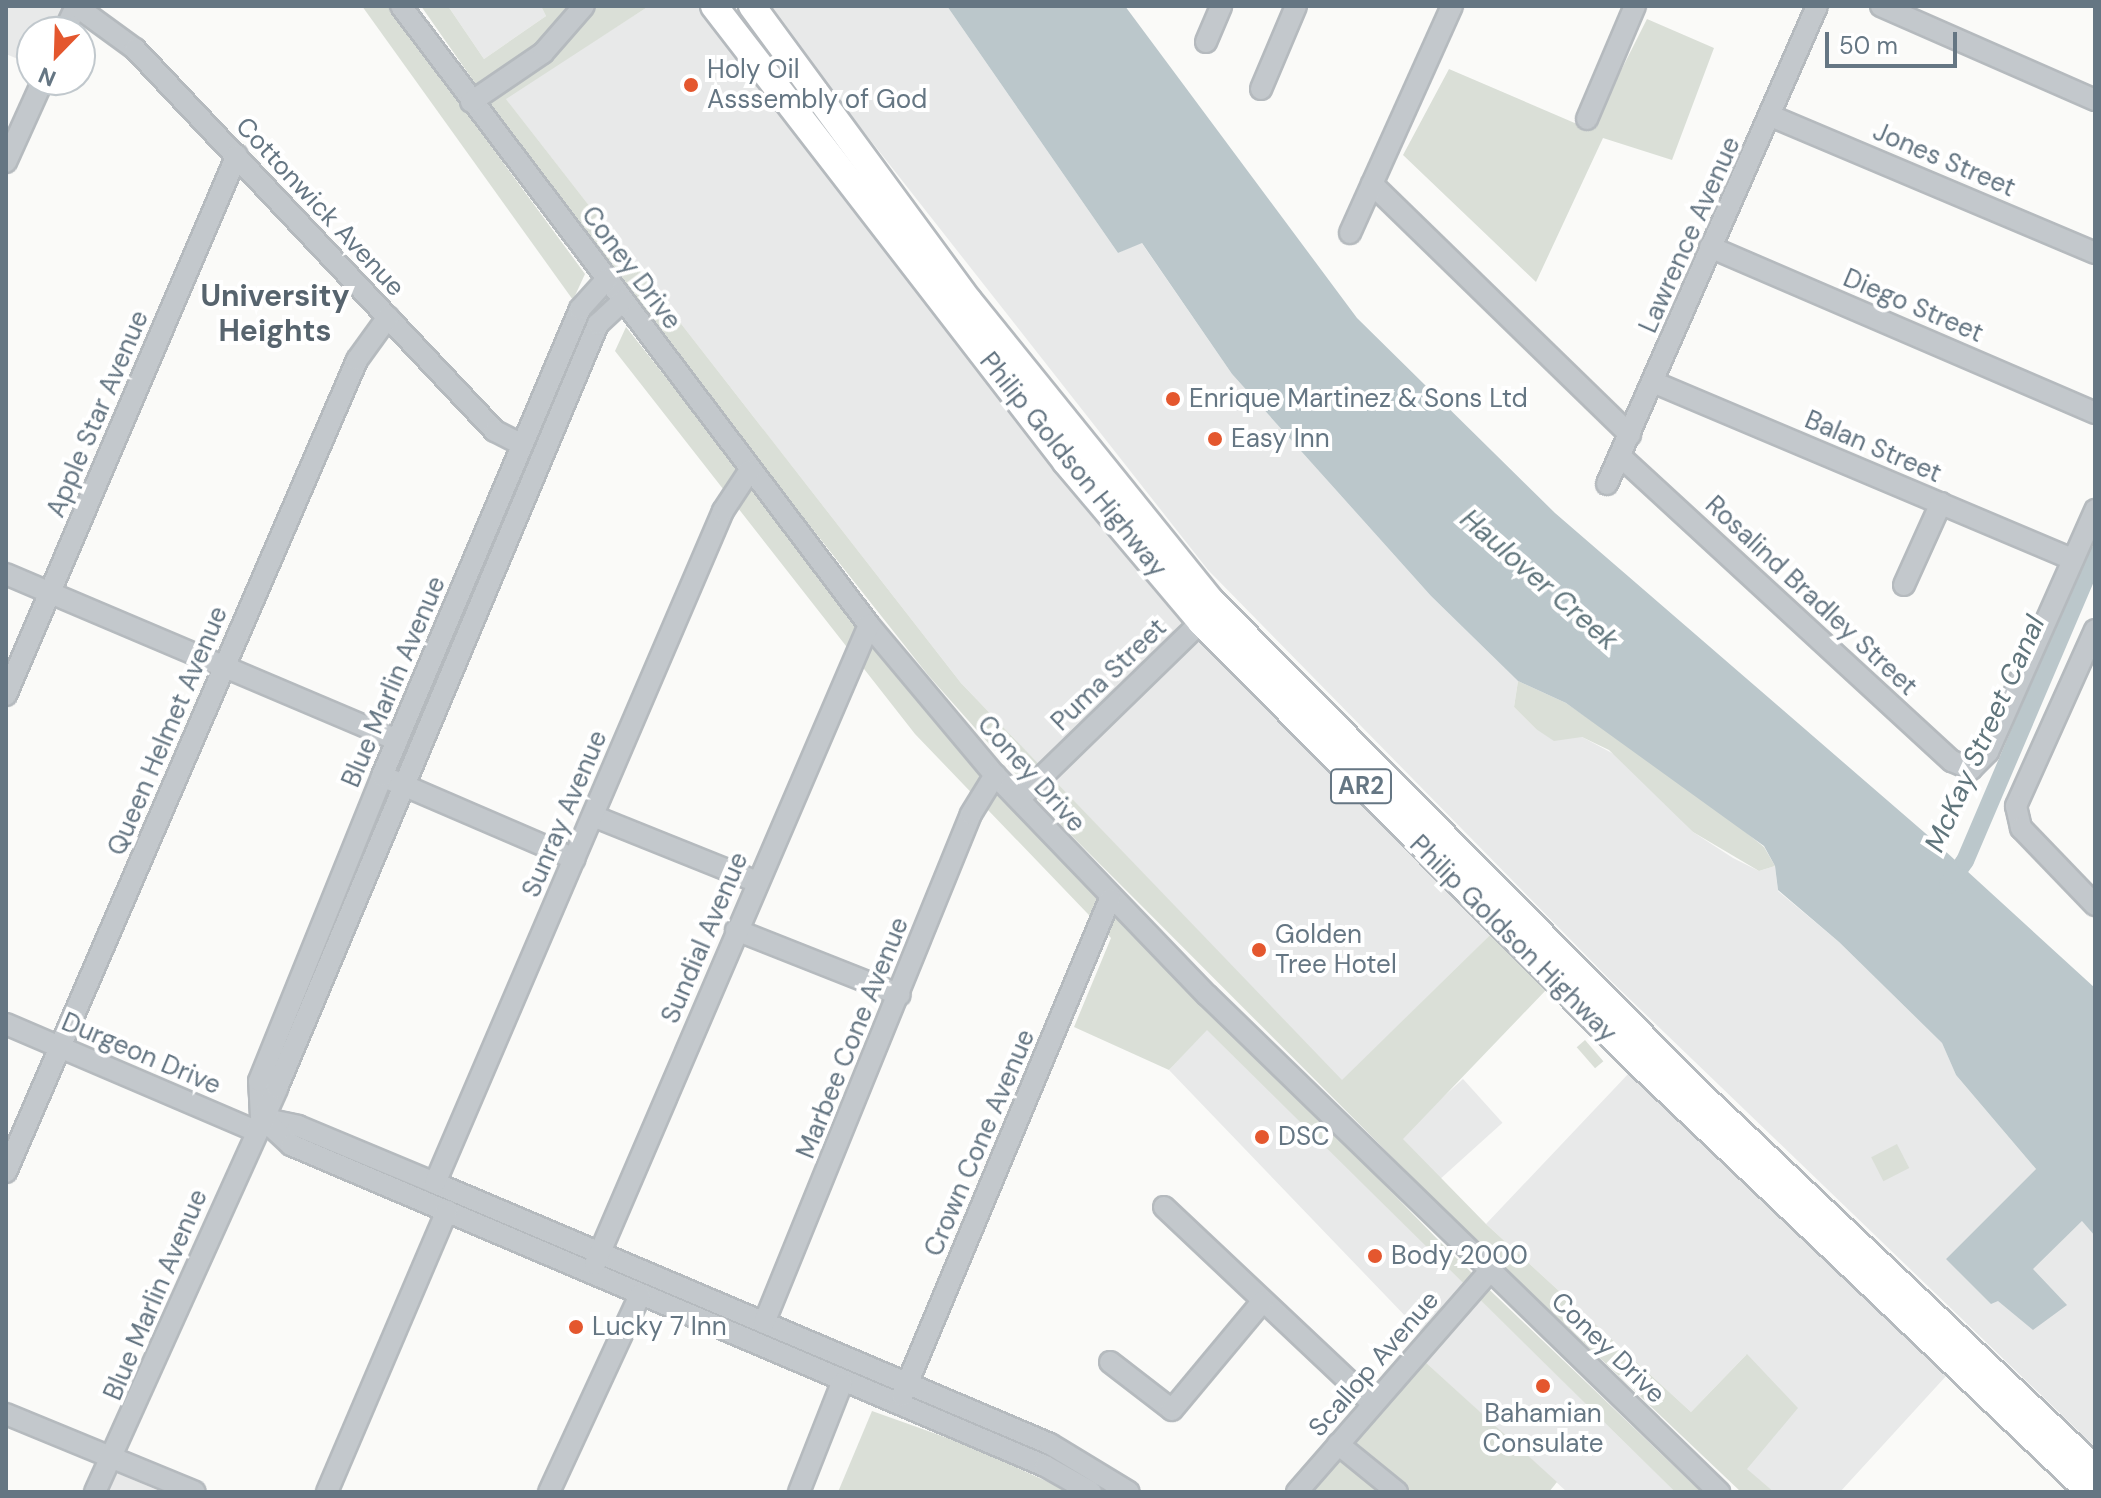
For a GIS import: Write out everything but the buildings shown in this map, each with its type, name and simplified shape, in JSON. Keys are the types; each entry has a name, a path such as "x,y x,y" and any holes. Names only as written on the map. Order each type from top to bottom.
{"main road":[{"name":"Philip Goldson Highway","path":"714,6 1066,462 1201,622 1651,1075 2090,1492"},
{"name":"Philip Goldson Highway","path":"752,6 978,313 1212,602 1689,1084 2095,1469"}],"street":[{"name":"Cottonwick Avenue","path":"76,6 135,49 495,431 522,445"},
{"name":"Coney Drive","path":"401,6 869,625 995,775 1110,899 1719,1492"},
{"path":"471,102 543,53 584,6"},
{"path":"1206,42 1221,6"},
{"path":"1261,89 1296,6"},
{"path":"1350,233 1452,6"},
{"name":"Lawrence Avenue","path":"1607,484 1817,6"},
{"path":"1881,6 2095,100"},
{"path":"1587,119 1641,8"},
{"path":"6,162 36,96"},
{"name":"Jones Street","path":"1771,116 2095,253"},
{"name":"Apple Star Avenue","path":"6,695 237,155"},
{"path":"1372,184 1630,435"},
{"name":"Diego Street","path":"1710,247 2095,413"},
{"name":"Blue Marlin Avenue","path":"391,780 397,740 580,309 607,279"},
{"name":"Blue Marlin Avenue","path":"95,1492 115,1457 258,1124 259,1081 391,780 598,324 623,301"},
{"name":"Queen Helmet Avenue","path":"6,1172 357,360 388,317"},
{"name":"Balan Street","path":"1653,382 2073,559"},
{"name":"Rosalind Bradley Street","path":"1620,456 1952,761 1971,769 1988,752 2073,559"},
{"name":"Sunray Avenue","path":"435,1183 723,511 750,470"},
{"path":"1904,585 1941,503"},
{"path":"2073,559 2095,510"},
{"path":"6,574 397,740"},
{"name":"Puma Street","path":"1019,799 1201,622"},
{"name":"Sundial Avenue","path":"591,1273 869,625"},
{"path":"2095,630 2016,806 2017,817 2095,905"},
{"name":"Marbee Cone Avenue","path":"764,1323 900,995 971,814 995,775"},
{"path":"391,780 575,859"},
{"path":"593,816 757,882"},
{"name":"Crown Cone Avenue","path":"897,1407 1110,899"},
{"path":"736,930 900,995"},
{"name":"Durgeon Drive","path":"6,1024 295,1136"},
{"path":"295,1136 435,1183 906,1386 1050,1444 1129,1492"},
{"path":"295,1136 447,1210 897,1407 1045,1466 1091,1492"},
{"path":"1164,1207 1372,1403"},
{"path":"327,1492 447,1210"},
{"name":"Scallop Avenue","path":"1297,1492 1491,1270"},
{"path":"549,1492 640,1295"},
{"path":"1110,1362 1172,1410 1262,1302"},
{"path":"799,1492 842,1383"},
{"path":"6,1414 195,1492"},
{"path":"1338,1444 1397,1492"}],"shaded area":[{"path":"6,6 77,6 72,16 16,16 16,58 6,54"},
{"path":"362,6 388,6 585,274 573,300"},
{"path":"421,6 448,6 484,59 546,16 541,6 649,6 506,99 961,683 1342,1080 1491,934 1546,990 1403,1139 1486,1224 1691,1412 1747,1354 1798,1408 1747,1469 1774,1492 1741,1492 1466,1231 1060,824 928,675 753,454 545,183"},
{"path":"448,6 541,6 546,16 484,59"},
{"path":"649,6 700,6 741,51 1302,742 1491,934 1342,1081 961,683 505,98"},
{"path":"765,6 947,6 1118,253 1141,242 1232,374 1431,596 1518,681 1514,707 1536,729 1582,737 1625,760 1693,832 1733,858 1759,871 1775,866 1778,891 1839,942 1942,1043 1956,1075 2036,1169 1946,1259 2032,1269 2083,1220 2095,1236 2095,1447 1613,983 1208,570"},
{"path":"1647,19 1714,48 1672,160 1603,138 1536,282 1403,155 1449,69 1591,130"},
{"path":"626,327 972,763 1449,1251 1701,1492 1675,1492 1207,1030 1169,1070 1074,1027 1111,938 915,734 615,351"},
{"path":"1518,681 1566,703 1706,800 1764,847 1775,866 1759,871 1693,832 1609,750 1582,737 1554,741 1536,729 1514,707"},
{"path":"1207,1029 1675,1492 1567,1492 1422,1359 1434,1346 1169,1070"},
{"path":"1585,1040 1603,1061 1595,1068 1577,1047"},
{"path":"1630,1072 1947,1375 1840,1492 1774,1492 1747,1470 1746,1355 1691,1412 1486,1224"},
{"path":"1463,1079 1502,1123 1439,1180 1400,1136"},
{"path":"1897,1144 1909,1168 1883,1181 1871,1157"},
{"path":"1422,1359 1557,1482 1549,1492 1303,1492"},
{"path":"872,1411 970,1446 1070,1492 838,1492"},
{"path":"112,1471 162,1492 103,1492"}],"water":[{"name":"Haulover Creek","path":"947,6 1125,6 1357,318 1555,513 1932,839 2095,988 2095,1236 2082,1221 2033,1269 2067,1305 2033,1330 1998,1301 1991,1304 1946,1259 2036,1169 1956,1075 1942,1043 1839,942 1778,890 1775,866 1764,846 1566,703 1518,681 1431,596 1232,374 1142,243 1118,253"}],"waterway":[{"name":"McKay Street Canal","path":"1948,885 1965,861 2095,556"}],"place":[{"name":"Holy Oil Asssembly of God","path":"691,85"},
{"name":"Enrique Martinez & Sons Ltd","path":"1173,399"},
{"name":"Easy Inn","path":"1215,439"},
{"name":"Golden Tree Hotel","path":"1259,950"},
{"name":"DSC","path":"1262,1137"},
{"name":"Body 2000","path":"1375,1256"},
{"name":"Lucky 7 Inn","path":"576,1327"},
{"name":"Bahamian Consulate","path":"1543,1386"}],"district":[{"name":"University Heights","path":"275,313"}]}
